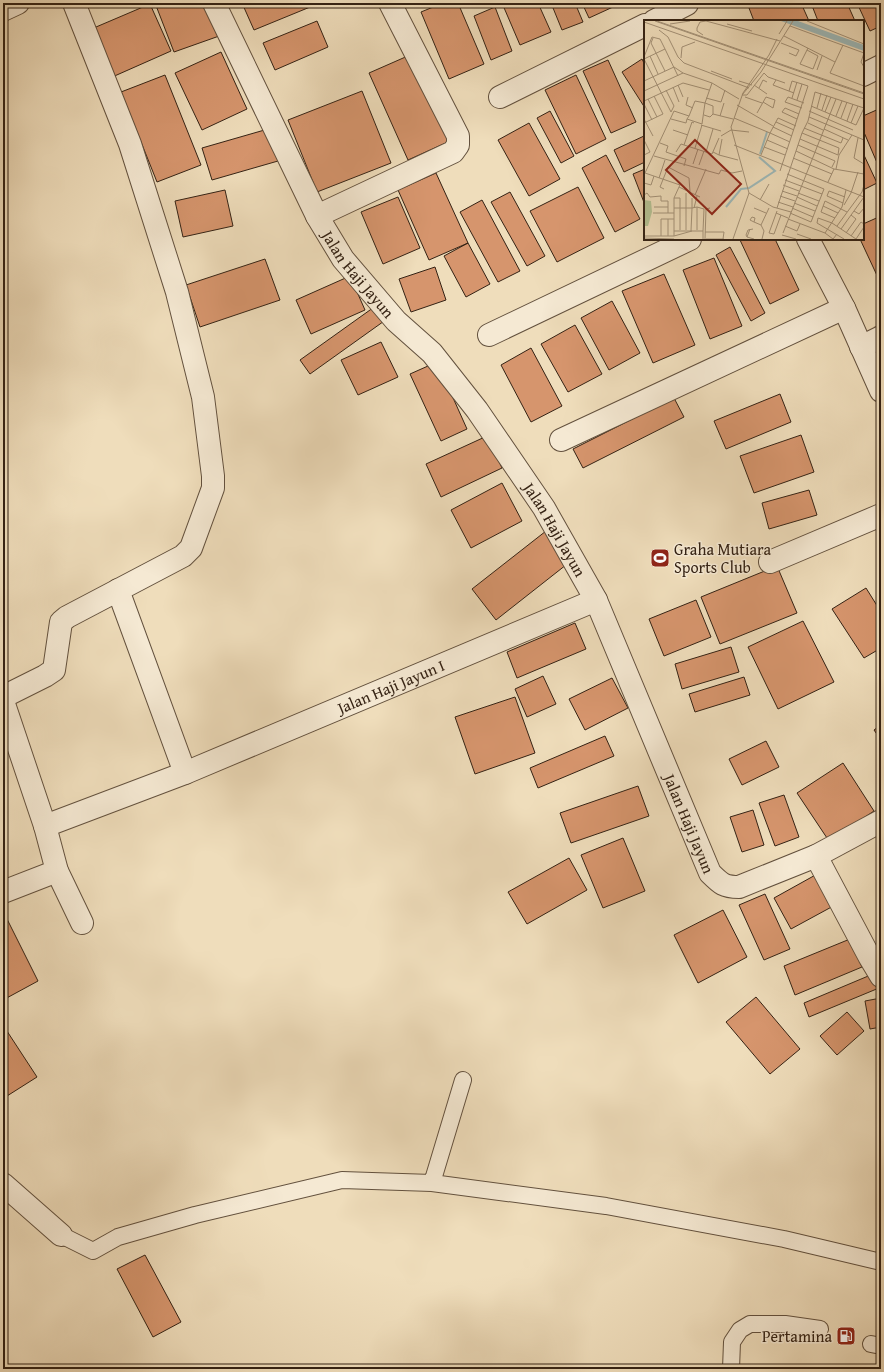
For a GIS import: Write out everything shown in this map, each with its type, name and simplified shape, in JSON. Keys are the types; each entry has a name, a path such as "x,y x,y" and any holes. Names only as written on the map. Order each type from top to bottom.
{"street":[{"path":"3,10 18,3"},
{"path":"3,697 54,670 61,622 67,617 183,556 191,548 213,488 213,476 203,397 177,292 130,144 74,3"},
{"name":"Jalan Haji Jayun","path":"214,3 317,216 343,259 396,321 432,353 476,410 544,508 596,600 710,873 719,882 727,887 739,887 816,856 881,821"},
{"path":"317,216 453,152 458,145 458,136 390,3"},
{"path":"657,20 690,9"},
{"path":"500,98 644,26"},
{"path":"864,75 881,66"},
{"path":"489,335 688,240"},
{"path":"809,240 844,308 881,391"},
{"path":"561,440 844,308"},
{"path":"861,347 881,337"},
{"path":"770,562 881,515"},
{"path":"118,590 185,773"},
{"name":"Jalan Haji Jayun I","path":"45,826 185,773 596,600"},
{"path":"3,700 45,826 57,871 82,924"},
{"path":"816,856 881,976"},
{"path":"3,892 57,871"},
{"path":"3,1184 61,1235"}],"lane":[{"path":"432,1183 463,1080"},
{"path":"61,1235 93,1251 118,1237 195,1215 342,1180 432,1183 606,1206 784,1239 881,1262"},
{"path":"731,1369 732,1342 740,1330 750,1324 785,1324 820,1329"}],"building":[{"path":"155,3 210,3 222,35 174,52"},
{"path":"242,3 314,3 315,5 254,30"},
{"path":"443,3 458,3 484,64 449,79 421,12"},
{"path":"502,3 538,3 551,32 520,45"},
{"path":"551,3 575,3 583,22 562,30"},
{"path":"582,3 612,3 613,7 589,18"},
{"path":"761,3 801,3 809,20 754,20 749,8"},
{"path":"811,3 847,3 855,20 818,20"},
{"path":"857,3 881,3 881,26 870,31"},
{"path":"150,4 171,51 110,78 89,30"},
{"path":"495,7 512,51 491,60 474,16"},
{"path":"317,21 328,47 275,70 263,43"},
{"path":"221,52 247,109 202,130 175,73"},
{"path":"410,55 450,141 408,160 369,73"},
{"path":"642,59 644,63 644,106 622,72"},
{"path":"608,60 636,122 611,133 583,71"},
{"path":"165,75 201,165 157,182 121,92"},
{"path":"576,75 606,139 576,154 545,90"},
{"path":"362,91 391,163 317,192 288,120"},
{"path":"881,108 881,172 864,132 864,116"},
{"path":"550,111 574,156 561,163 537,118"},
{"path":"529,123 560,179 529,196 498,140"},
{"path":"268,129 278,161 212,180 202,148"},
{"path":"644,136 644,162 624,172 614,150"},
{"path":"606,155 640,219 615,232 582,168"},
{"path":"864,155 877,183 864,190"},
{"path":"644,169 644,202 633,174"},
{"path":"436,173 468,243 429,260 398,190"},
{"path":"578,187 604,238 557,262 530,211"},
{"path":"225,190 233,226 183,237 175,201"},
{"path":"510,192 545,256 527,266 491,202"},
{"path":"398,197 420,248 383,264 361,212"},
{"path":"482,200 520,271 498,282 460,212"},
{"path":"881,216 881,284 860,240 864,240 864,224"},
{"path":"740,240 775,240 799,290 770,304"},
{"path":"468,243 490,284 466,297 444,256"},
{"path":"730,247 765,313 751,321 716,255"},
{"path":"714,258 742,326 710,339 683,270"},
{"path":"265,259 280,300 200,327 186,285"},
{"path":"435,267 446,300 411,312 399,279"},
{"path":"664,274 695,345 653,363 622,291"},
{"path":"350,276 365,310 311,334 296,300"},
{"path":"612,301 640,353 609,370 581,318"},
{"path":"377,305 387,319 310,374 300,360"},
{"path":"575,325 602,374 568,392 541,344"},
{"path":"381,342 398,377 358,395 341,360"},
{"path":"531,348 562,406 531,422 501,365"},
{"path":"437,362 467,429 441,441 410,374"},
{"path":"780,394 791,422 726,449 714,421"},
{"path":"674,398 684,417 583,468 573,449"},
{"path":"801,435 814,472 754,493 740,456"},
{"path":"487,436 502,468 441,497 426,464"},
{"path":"502,483 522,521 471,548 451,510"},
{"path":"809,490 817,515 769,529 762,503"},
{"path":"546,531 571,561 496,620 472,589"},
{"path":"777,566 797,613 720,644 701,597"},
{"path":"866,588 881,612 881,648 864,658 832,609"},
{"path":"696,600 711,637 664,656 649,619"},
{"path":"803,621 834,682 778,709 748,647"},
{"path":"575,623 586,649 517,678 507,652"},
{"path":"731,647 739,672 682,689 675,664"},
{"path":"543,676 556,704 527,717 515,689"},
{"path":"744,677 750,695 695,712 689,694"},
{"path":"612,678 628,708 585,730 569,699"},
{"path":"515,697 535,753 475,774 455,717"},
{"path":"881,725 881,740 874,730"},
{"path":"605,736 614,756 538,788 530,768"},
{"path":"766,741 779,767 742,785 729,759"},
{"path":"843,763 874,811 829,841 797,793"},
{"path":"638,786 649,816 571,843 560,813"},
{"path":"784,795 799,837 775,846 759,803"},
{"path":"753,810 764,845 742,852 730,817"},
{"path":"623,838 645,891 603,908 581,855"},
{"path":"569,858 587,890 527,924 508,892"},
{"path":"819,873 837,904 791,929 774,898"},
{"path":"765,894 790,949 764,960 739,905"},
{"path":"723,910 747,957 698,983 674,935"},
{"path":"3,911 38,981 3,1000"},
{"path":"850,939 862,967 795,995 784,966"},
{"path":"873,974 879,988 809,1017 804,1003"},
{"path":"756,997 800,1049 770,1074 726,1022"},
{"path":"881,998 881,1027 870,1029 865,1001"},
{"path":"847,1012 864,1031 837,1055 820,1036"},
{"path":"3,1025 37,1077 7,1096 3,1091"},
{"path":"145,1255 181,1322 153,1337 117,1269"}],"place":[{"name":"Graha Mutiara Sports Club","path":"660,558"},
{"name":"Pertamina","path":"846,1336"}]}
